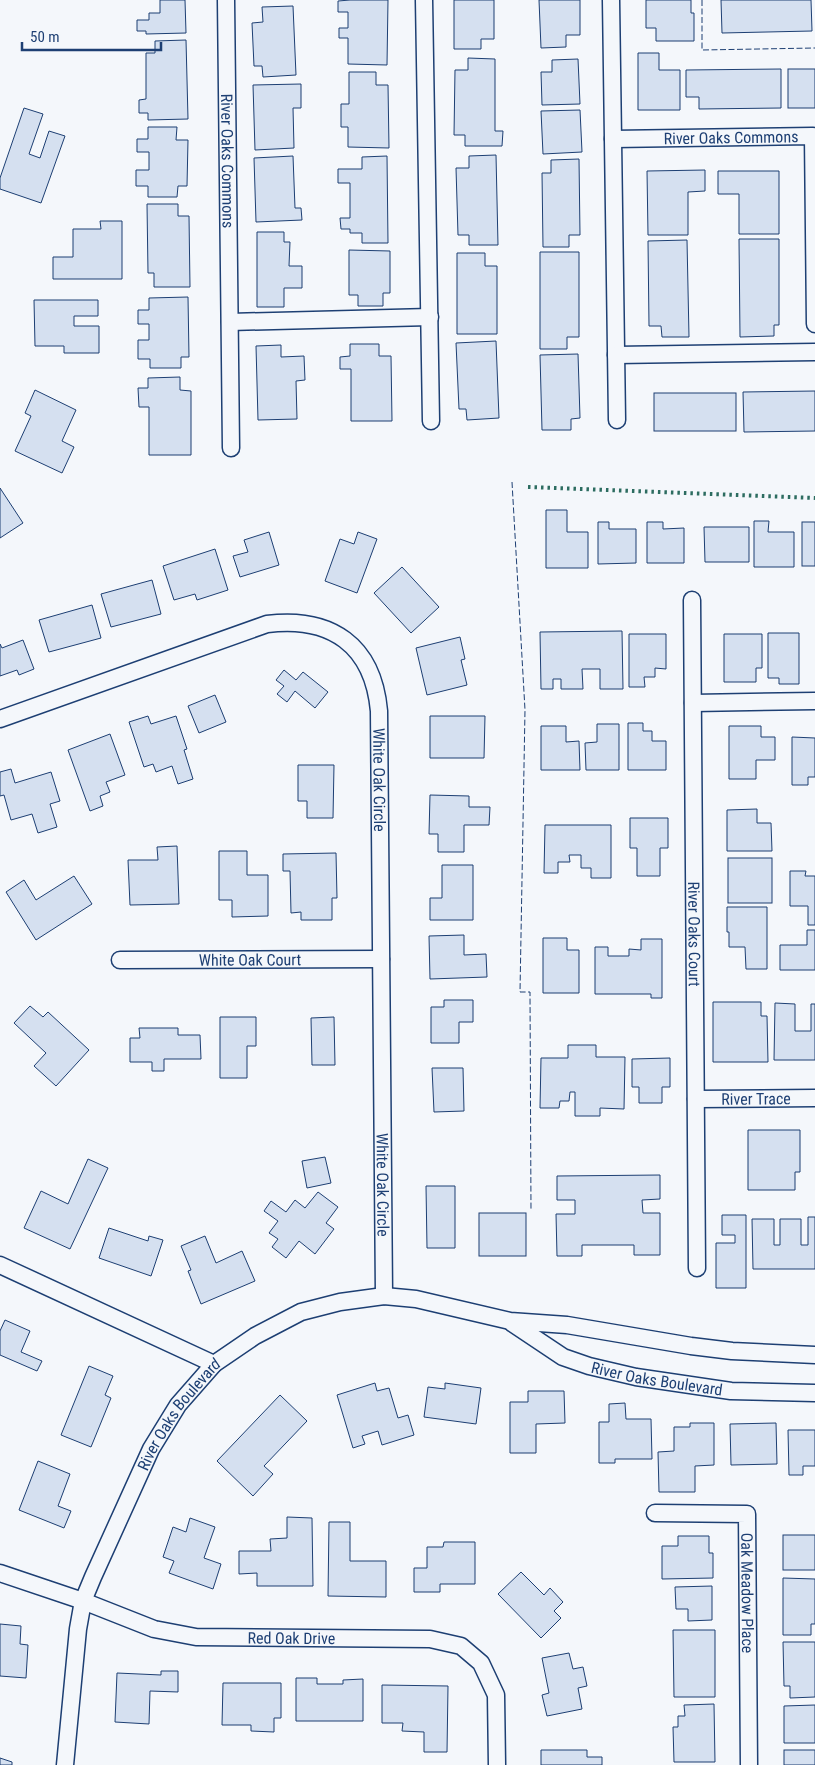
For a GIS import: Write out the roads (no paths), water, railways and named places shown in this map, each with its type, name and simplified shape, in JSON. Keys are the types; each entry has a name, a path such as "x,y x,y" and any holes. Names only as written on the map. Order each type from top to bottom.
{"street":[{"name":"River Oaks Commons","path":"226,0 232,448"},
{"path":"424,0 431,421"},
{"path":"611,0 617,420"},
{"name":"River Oaks Commons","path":"613,139 813,136 815,324"},
{"path":"230,322 430,317"},
{"path":"616,355 815,352"},
{"name":"River Oaks Court","path":"692,600 697,1268"},
{"name":"White Oak Circle","path":"0,719 267,624 286,622 320,626 334,632 351,644 363,659 377,694 379,711 384,1296"},
{"path":"693,703 815,701"},
{"name":"White Oak Court","path":"120,960 380,959"},
{"name":"River Trace","path":"696,1099 815,1098"},
{"path":"0,1265 214,1364"},
{"name":"River Oaks Boulevard","path":"65,1765 78,1629 83,1601 151,1450 178,1405 214,1364 255,1336 301,1312 340,1302 384,1296 416,1299 510,1321 567,1326 707,1348 815,1355"},
{"name":"River Oaks Boulevard","path":"510,1321 563,1357 589,1366 636,1377 731,1391 815,1393"},
{"name":"Oak Meadow Place","path":"655,1513 747,1514 749,1765"},
{"name":"Red Oak Drive","path":"0,1573 83,1601 154,1629 196,1636 430,1638 461,1646 481,1663 496,1695 497,1765"}]}
